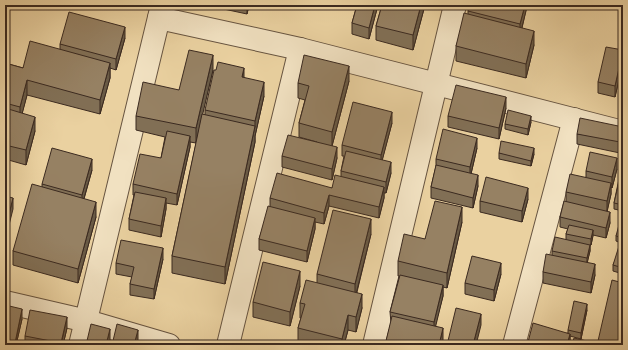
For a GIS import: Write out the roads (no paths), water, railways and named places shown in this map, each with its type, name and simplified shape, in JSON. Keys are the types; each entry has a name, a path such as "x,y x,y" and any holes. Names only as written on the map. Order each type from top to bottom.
{"street":[{"path":"374,345 455,5"},
{"path":"80,345 161,11 300,49 623,132"},
{"path":"228,345 300,49"},
{"path":"514,345 574,119"},
{"path":"5,302 86,321 169,345"}]}
